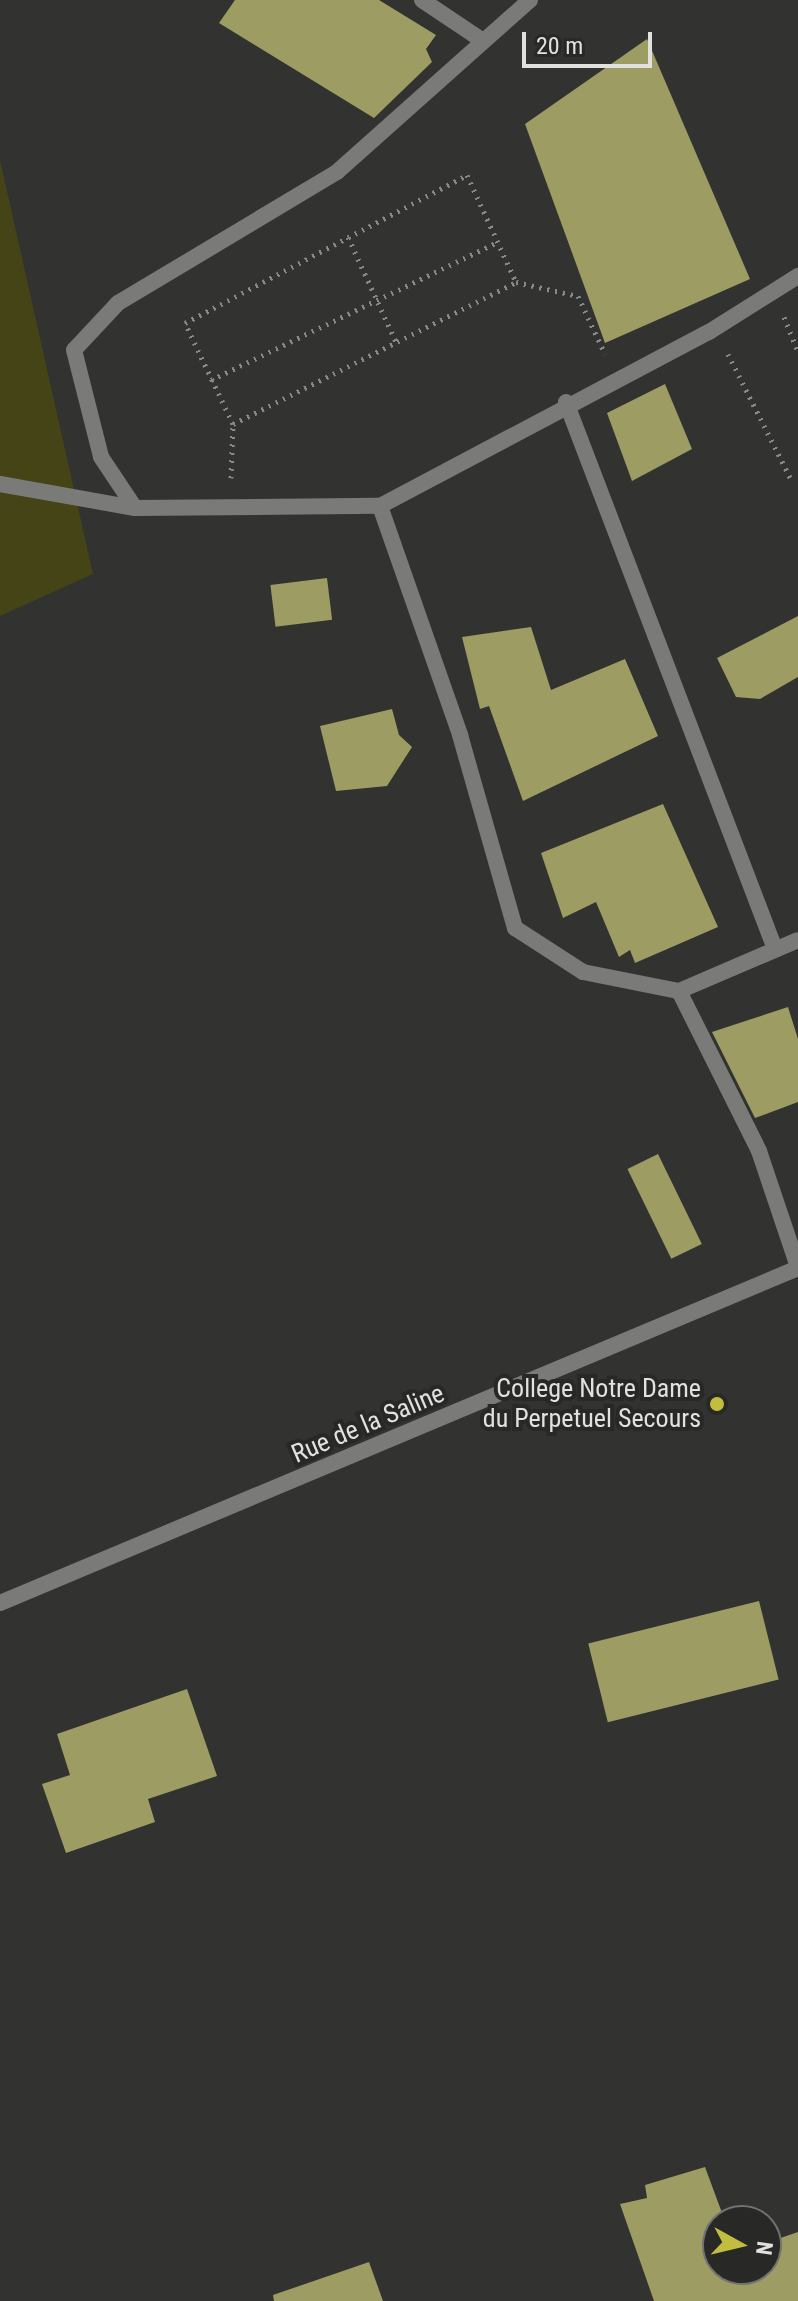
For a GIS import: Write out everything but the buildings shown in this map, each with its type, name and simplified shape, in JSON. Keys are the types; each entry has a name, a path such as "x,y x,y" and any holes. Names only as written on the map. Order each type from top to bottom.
{"street":[{"path":"422,0 483,41"},
{"path":"135,508 101,457 74,350 118,303 337,172 530,0"},
{"path":"0,484 135,508 380,506 566,402 709,332 798,276"},
{"path":"566,402 775,949"},
{"path":"380,506 460,735 515,928 583,972 679,991 798,940"},
{"path":"679,991 759,1151 798,1267"},
{"name":"Rue de la Saline","path":"0,1603 798,1267"}],"path":[{"path":"231,507 233,424 185,323 467,175 516,282"},
{"path":"348,237 396,342"},
{"path":"211,380 498,242"},
{"path":"233,424 516,282 578,296 616,376"},
{"path":"709,332 738,366 791,479"}],"shaded area":[{"path":"0,160 93,574 0,616"}],"place":[{"name":"College Notre Dame du Perpetuel Secours","path":"717,1404"}]}
